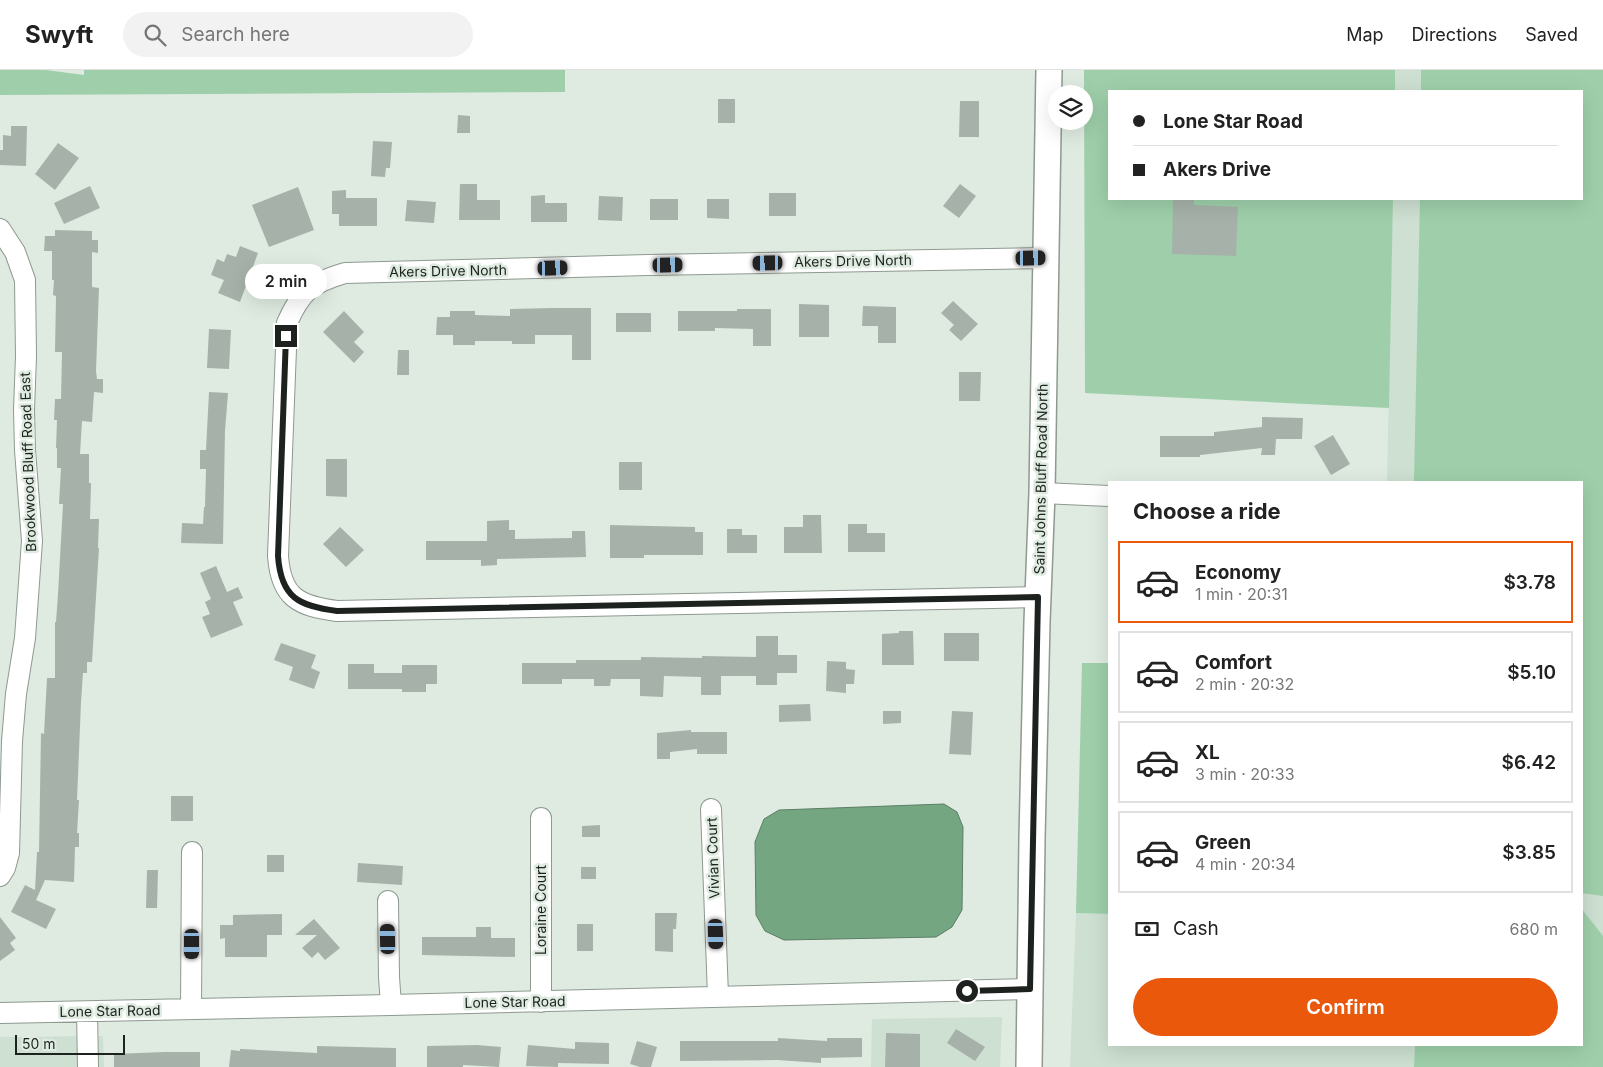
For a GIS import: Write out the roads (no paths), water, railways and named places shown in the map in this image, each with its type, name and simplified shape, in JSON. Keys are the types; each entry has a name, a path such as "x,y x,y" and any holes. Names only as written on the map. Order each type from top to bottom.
{"main road":[{"name":"Saint Johns Bluff Road North","path":"1029,1067 1049,70"}],"street":[{"name":"Brookwood Bluff Road East","path":"0,876 5,868 9,853 12,741 16,694 25,638 32,541 25,450 25,280 15,252 1,230"},
{"name":"Akers Drive North","path":"1038,597 337,611 319,609 301,602 286,589 281,580 278,556 287,323 294,307 306,291 317,282 344,273 1044,258"},
{"path":"1042,493 1108,496"},
{"name":"Vivian Court","path":"711,809 718,996"},
{"name":"Loraine Court","path":"541,818 541,1002"},
{"path":"191,1008 192,852"},
{"path":"388,901 389,977 392,1005"},
{"name":"Lone Star Road","path":"0,1013 541,1002 1030,989"},
{"path":"87,1012 88,1067"}]}
